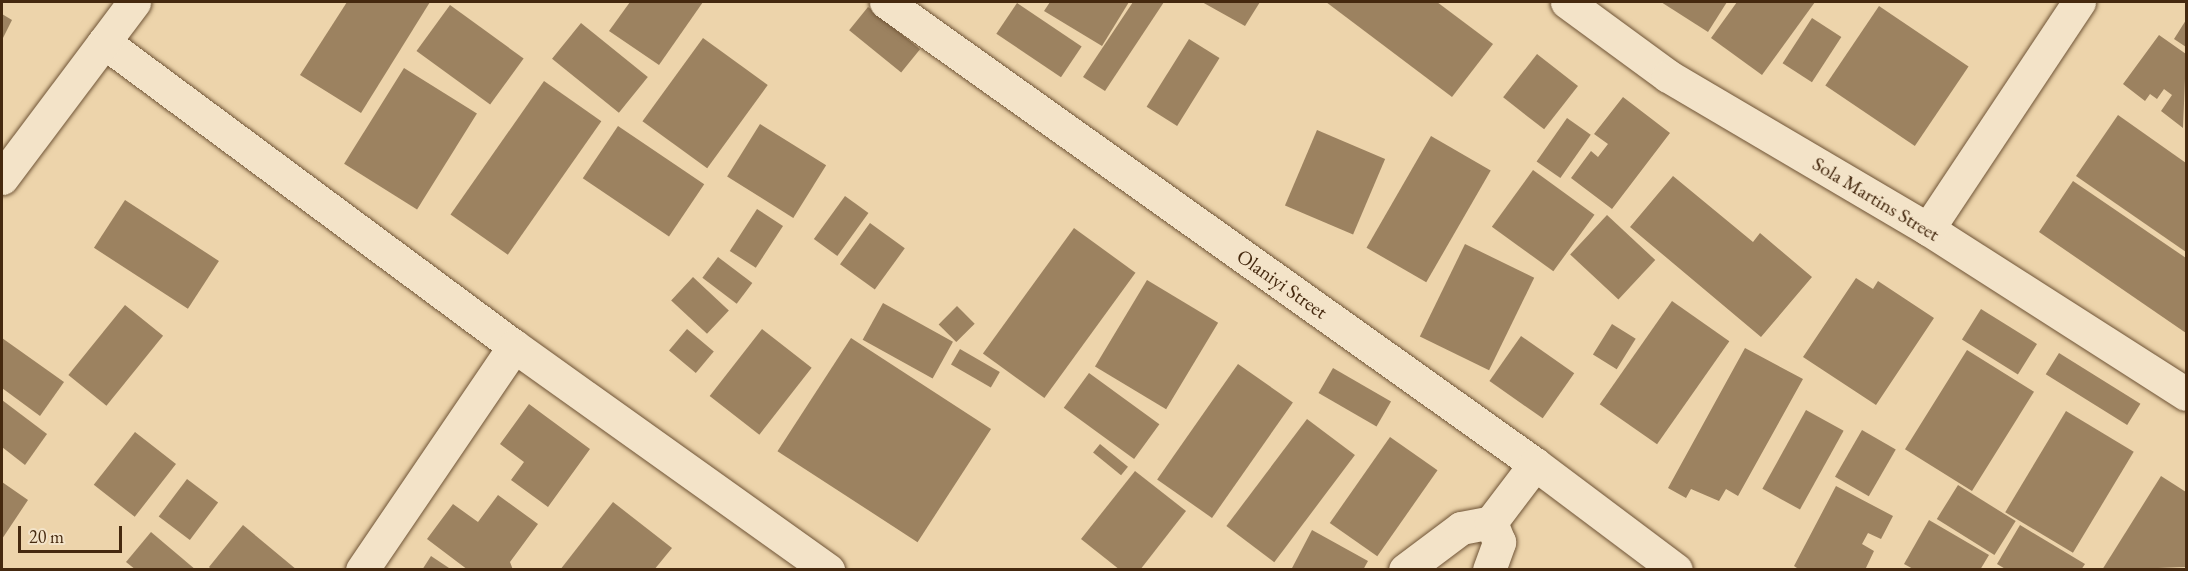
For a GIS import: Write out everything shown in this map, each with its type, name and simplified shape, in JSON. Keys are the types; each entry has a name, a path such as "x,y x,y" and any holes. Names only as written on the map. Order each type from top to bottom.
{"street":[{"path":"2,178 134,2"},
{"name":"Olaniyi Street","path":"886,2 1535,464 1676,570"},
{"name":"Sola Martins Street","path":"1567,2 1668,76 1928,229 2187,394"},
{"path":"1928,229 2079,2"},
{"path":"104,42 513,346 828,570"},
{"path":"362,570 513,346"},
{"path":"1405,570 1461,528 1491,522 1535,464"},
{"path":"1489,570 1499,542 1491,522"}],"building":[{"path":"347,2 430,2 361,113 300,75"},
{"path":"630,2 703,2 659,65 609,31"},
{"path":"1050,2 1129,2 1102,46 1044,11"},
{"path":"1133,2 1164,2 1105,91 1083,77"},
{"path":"1202,2 1260,2 1245,26"},
{"path":"1326,2 1437,2 1493,44 1452,97"},
{"path":"1661,2 1727,2 1708,32"},
{"path":"1737,2 1815,2 1762,75 1711,38"},
{"path":"1017,3 1082,47 1061,77 996,34"},
{"path":"450,5 524,58 490,105 416,51"},
{"path":"1879,6 1969,66 1915,146 1825,86"},
{"path":"868,7 920,49 901,72 849,30"},
{"path":"2,14 12,20 2,40"},
{"path":"1812,18 1841,37 1812,82 1783,63"},
{"path":"2186,20 2186,47 2174,39"},
{"path":"581,23 648,77 619,113 552,59"},
{"path":"2159,35 2186,54 2183,128 2161,111 2172,95 2164,89 2157,99 2150,94 2145,101 2123,84"},
{"path":"703,38 768,85 707,168 642,121"},
{"path":"1189,39 1220,58 1177,126 1147,107"},
{"path":"1537,54 1578,86 1544,129 1503,97"},
{"path":"404,68 477,114 417,209 344,164"},
{"path":"544,81 601,121 508,255 451,215"},
{"path":"1623,97 1670,133 1612,209 1571,178 1591,151 1598,157 1608,144 1594,134"},
{"path":"2118,115 2186,163 2186,252 2076,176"},
{"path":"1567,118 1591,135 1560,178 1537,161"},
{"path":"760,124 826,165 793,218 727,177"},
{"path":"618,126 704,184 669,236 583,178"},
{"path":"1317,130 1385,159 1353,234 1285,205"},
{"path":"1431,136 1491,170 1426,282 1366,248"},
{"path":"1533,170 1594,215 1553,271 1492,227"},
{"path":"1673,176 1753,242 1760,233 1812,277 1761,337 1630,227"},
{"path":"2073,181 2186,258 2186,333 2039,232"},
{"path":"845,196 868,213 837,256 814,239"},
{"path":"125,200 219,261 188,309 94,248"},
{"path":"757,209 783,226 756,268 730,251"},
{"path":"1607,215 1655,260 1618,300 1570,254"},
{"path":"870,223 905,248 875,290 840,264"},
{"path":"1074,228 1135,273 1044,398 983,353"},
{"path":"1465,244 1534,278 1489,370 1420,337"},
{"path":"718,257 752,283 737,304 702,278"},
{"path":"693,277 729,310 707,334 671,300"},
{"path":"1856,278 1873,289 1878,281 1934,318 1876,405 1803,357"},
{"path":"1147,280 1218,323 1166,409 1095,367"},
{"path":"1672,301 1729,341 1657,444 1600,404"},
{"path":"883,303 953,342 933,379 863,340"},
{"path":"125,305 163,336 106,406 68,375"},
{"path":"957,306 975,324 956,342 939,324"},
{"path":"1981,309 2037,344 2018,375 1962,340"},
{"path":"1612,324 1636,339 1617,369 1593,355"},
{"path":"687,329 714,351 696,373 669,350"},
{"path":"762,329 812,368 759,435 710,396"},
{"path":"1521,336 1574,373 1543,418 1489,381"},
{"path":"2,338 64,382 40,416 2,388"},
{"path":"851,338 991,429 918,542 777,451"},
{"path":"1745,348 1803,379 1738,496 1726,489 1719,501 1691,489 1686,498 1668,488"},
{"path":"960,349 1000,372 991,388 951,365"},
{"path":"1967,350 2034,392 1972,491 1905,449"},
{"path":"2059,353 2140,404 2127,425 2046,374"},
{"path":"1238,364 1293,402 1212,518 1157,480"},
{"path":"1333,368 1391,402 1377,427 1318,393"},
{"path":"1089,373 1159,424 1134,459 1064,408"},
{"path":"2,400 47,434 25,465 2,447"},
{"path":"529,404 590,449 548,507 511,480 524,462 500,444"},
{"path":"1806,410 1844,431 1800,510 1762,489"},
{"path":"2066,411 2134,452 2073,553 2005,512"},
{"path":"1307,419 1355,455 1274,562 1226,526"},
{"path":"1862,430 1896,449 1869,496 1835,477"},
{"path":"135,432 176,464 135,517 94,485"},
{"path":"1390,437 1438,470 1377,556 1330,523"},
{"path":"1100,444 1128,467 1121,475 1093,453"},
{"path":"1135,471 1186,511 1140,570 1120,570 1081,539"},
{"path":"2161,476 2186,492 2186,567 2102,570"},
{"path":"187,479 218,502 190,540 159,517"},
{"path":"2,482 28,500 2,539"},
{"path":"1958,485 2016,521 1994,555 1937,519"},
{"path":"1836,486 1893,516 1881,539 1868,533 1862,544 1874,551 1865,570 1800,570 1794,566"},
{"path":"498,495 538,524 510,562 513,570 468,570 427,539 453,504 478,522"},
{"path":"613,502 672,548 654,570 560,570"},
{"path":"1929,520 1989,555 1980,570 1915,570 1904,564"},
{"path":"243,525 297,570 212,570 209,567"},
{"path":"2020,525 2085,564 2081,570 2007,570 1997,564"},
{"path":"1312,530 1368,561 1363,570 1291,570"},
{"path":"151,532 196,570 136,570 126,562"},
{"path":"431,556 452,570 422,570"}]}
